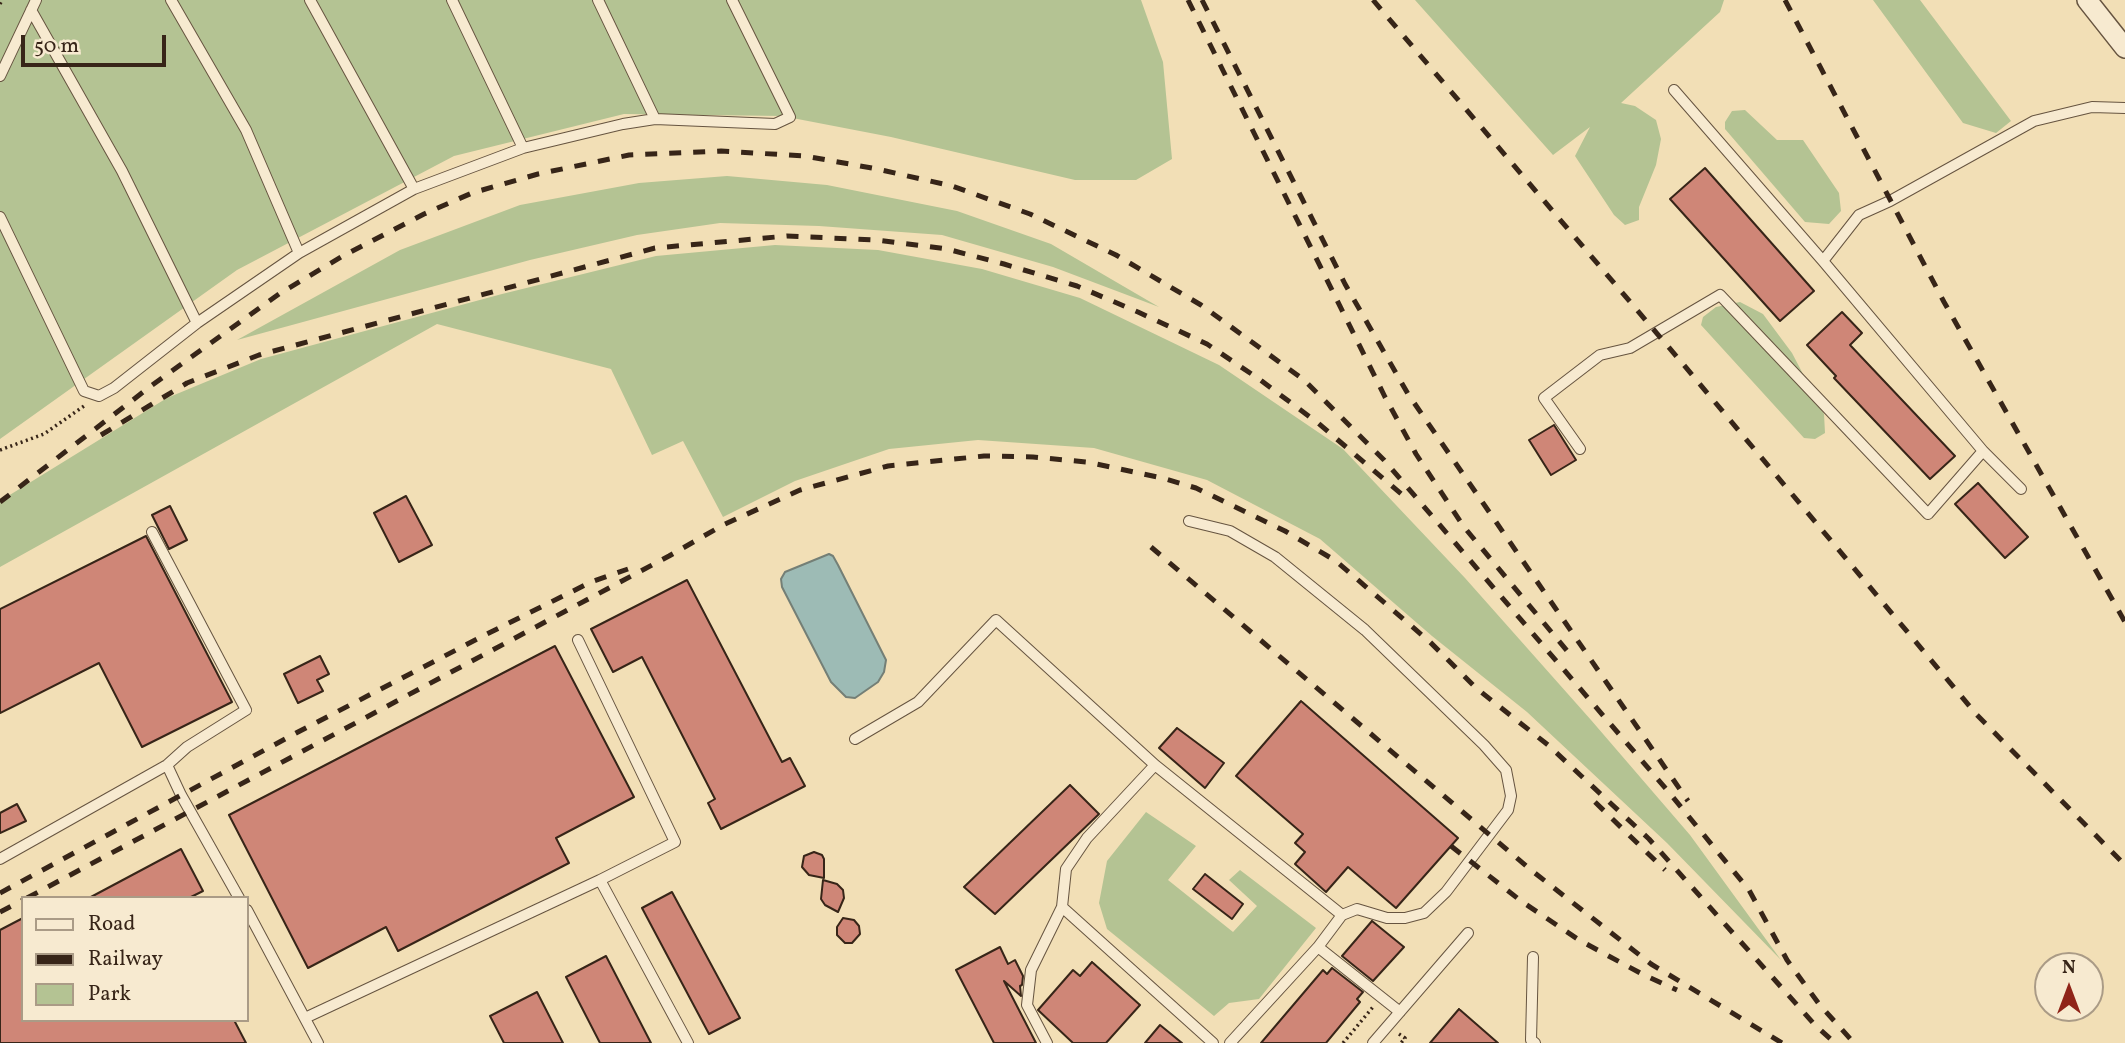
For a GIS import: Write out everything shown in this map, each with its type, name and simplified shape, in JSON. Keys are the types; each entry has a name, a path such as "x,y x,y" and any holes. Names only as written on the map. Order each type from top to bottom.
{"street":[{"path":"2087,0 2125,48"}],"lane":[{"path":"0,76 36,0"},
{"path":"171,0 246,130 299,253"},
{"path":"310,0 414,189"},
{"path":"452,0 523,148"},
{"path":"598,0 655,119"},
{"path":"0,217 84,391 99,396 114,388 197,323 299,253 414,189 523,148 623,124 655,119 775,124 790,117 732,0"},
{"path":"31,10 122,172 197,323"},
{"path":"1674,90 1983,451 2021,489"},
{"path":"1823,261 1859,215 1890,201 2034,121 2092,107 2125,107"},
{"path":"1580,449 1544,398 1600,355 1630,348 1720,295 1928,514 1983,451"},
{"path":"1189,520 1230,531 1275,557 1365,630 1484,745 1506,770 1511,796 1508,810 1446,891 1424,913 1405,918 1387,918 1357,909 1342,915 1318,947 1230,1043"},
{"path":"0,859 167,765 187,747 246,710 152,532"},
{"path":"855,738 918,702 996,620 1155,765 1342,915"},
{"path":"305,1018 675,842 578,640"},
{"path":"167,765 185,803 238,896"},
{"path":"1047,1043 1027,1005 1031,970 1062,907 1066,869 1087,838 1155,765"},
{"path":"600,880 688,1043"},
{"path":"1062,907 1213,1043"},
{"path":"248,913 318,1043"},
{"path":"1373,1043 1468,933"},
{"path":"1318,947 1400,1012"},
{"path":"1533,957 1531,1040 1535,1043"}],"path":[{"path":"0,450 44,434 99,396"},
{"path":"1343,1043 1381,997"}],"green space":[{"path":"0,0 1141,0 1163,62 1172,159 1136,180 1075,180 891,137 782,116 624,114 454,156 237,270 0,439"},
{"path":"1415,0 1724,0 1720,12 1621,103 1635,106 1656,120 1661,139 1656,165 1639,207 1639,220 1625,225 1614,215 1575,156 1590,127 1553,155"},
{"path":"1873,0 1920,0 2011,121 1996,133 1963,123"},
{"path":"1745,110 1777,140 1803,140 1839,193 1841,211 1829,224 1805,222 1725,129 1725,122 1732,111"},
{"path":"727,176 827,185 957,211 1051,244 1159,307 1053,267 942,235 819,226 720,223 637,235 530,260 237,340 400,250 520,205 639,183"},
{"path":"775,245 878,250 982,269 1080,298 1219,365 1343,449 1465,578 1690,835 1781,960 1667,843 1527,712 1432,636 1320,539 1207,480 1094,448 978,440 889,449 795,481 723,517 683,441 652,455 611,369 437,324 0,567 0,501 167,398 261,359 502,294 656,256"},
{"path":"1740,302 1763,314 1792,353 1824,414 1825,433 1815,439 1804,438 1701,325 1703,317 1716,307"},
{"path":"1146,812 1196,846 1168,880 1233,932 1257,906 1229,880 1240,870 1316,928 1259,999 1229,1003 1214,1016 1107,929 1099,903 1107,861"}],"water":[{"path":"829,554 838,565 886,660 884,672 878,682 855,698 846,697 831,682 782,587 781,579 785,572"}],"building":[{"path":"1705,168 1814,291 1780,321 1670,199"},
{"path":"1842,312 1862,333 1850,345 1955,456 1930,479 1834,378 1836,376 1807,345"},
{"path":"1554,425 1576,460 1551,475 1529,440"},
{"path":"1978,483 2028,537 2005,558 1955,504"},
{"path":"406,496 432,545 399,562 374,513"},
{"path":"170,506 187,540 169,549 152,515"},
{"path":"146,536 232,702 142,747 99,663 0,713 0,609"},
{"path":"687,580 782,762 790,758 805,786 721,829 708,803 715,799 642,657 613,672 591,629"},
{"path":"555,646 634,797 556,838 569,863 398,951 386,927 308,968 229,815"},
{"path":"320,656 329,674 317,680 323,691 298,703 284,674"},
{"path":"1301,701 1458,838 1396,908 1348,867 1326,892 1295,864 1305,852 1295,843 1303,834 1236,776"},
{"path":"1177,728 1224,763 1205,788 1159,748"},
{"path":"1070,785 1099,814 995,914 964,887"},
{"path":"17,804 26,821 0,833 0,813"},
{"path":"181,849 203,891 193,896 93,896"},
{"path":"814,852 822,855 824,859 824,878 809,875 802,867 804,856"},
{"path":"1205,874 1243,904 1232,919 1193,889"},
{"path":"823,880 837,884 843,890 844,898 838,912 825,905 821,899"},
{"path":"672,892 740,1018 709,1034 642,908"},
{"path":"843,918 854,920 859,926 860,934 852,943 845,943 837,935 837,927"},
{"path":"21,919 21,1022 235,1022 246,1043 0,1043 0,930"},
{"path":"1372,921 1404,947 1373,981 1342,956"},
{"path":"1000,947 1008,964 1015,960 1023,976 1021,996 1004,981 1036,1043 994,1043 956,970"},
{"path":"606,956 651,1043 600,1043 566,977"},
{"path":"1092,962 1140,1005 1106,1043 1073,1043 1038,1010 1073,970 1080,976"},
{"path":"1332,968 1363,992 1357,999 1360,1002 1326,1043 1261,1043 1323,970 1327,974"},
{"path":"537,992 563,1043 504,1043 490,1016"},
{"path":"1459,1009 1498,1043 1430,1043"},
{"path":"1160,1025 1182,1043 1145,1043"}],"railway":[{"path":"1188,0 1385,397 1416,454 1464,527 1568,652"},
{"path":"1202,0 1345,284 1408,394 1688,801"},
{"path":"1373,0 1977,715 2125,865"},
{"path":"1785,0 1944,302 2125,622"},
{"path":"0,502 151,386 279,294 341,257 424,214 472,193 538,174 629,155 721,151 805,156 952,186 1030,214 1116,255 1201,305 1304,380 1384,460 1667,790 1749,890 1787,960 1819,1004 1854,1043"},
{"path":"101,435 187,383 259,355 655,248 787,236 876,240 947,249 1077,286 1207,344 1318,423 1406,498"},
{"path":"31,896 723,525 800,490 888,466 984,456 1033,457 1087,462 1196,488 1285,531 1336,561 1430,642 1476,688 1548,745 1649,839 1815,1025 1835,1043"},
{"path":"1151,547 1531,870 1651,964 1782,1043"},
{"path":"0,893 298,732 485,635 591,582 628,569"},
{"path":"1595,802 1665,870"},
{"path":"1451,846 1521,901 1579,940 1677,990"},
{"path":"0,912 21,901"}]}
